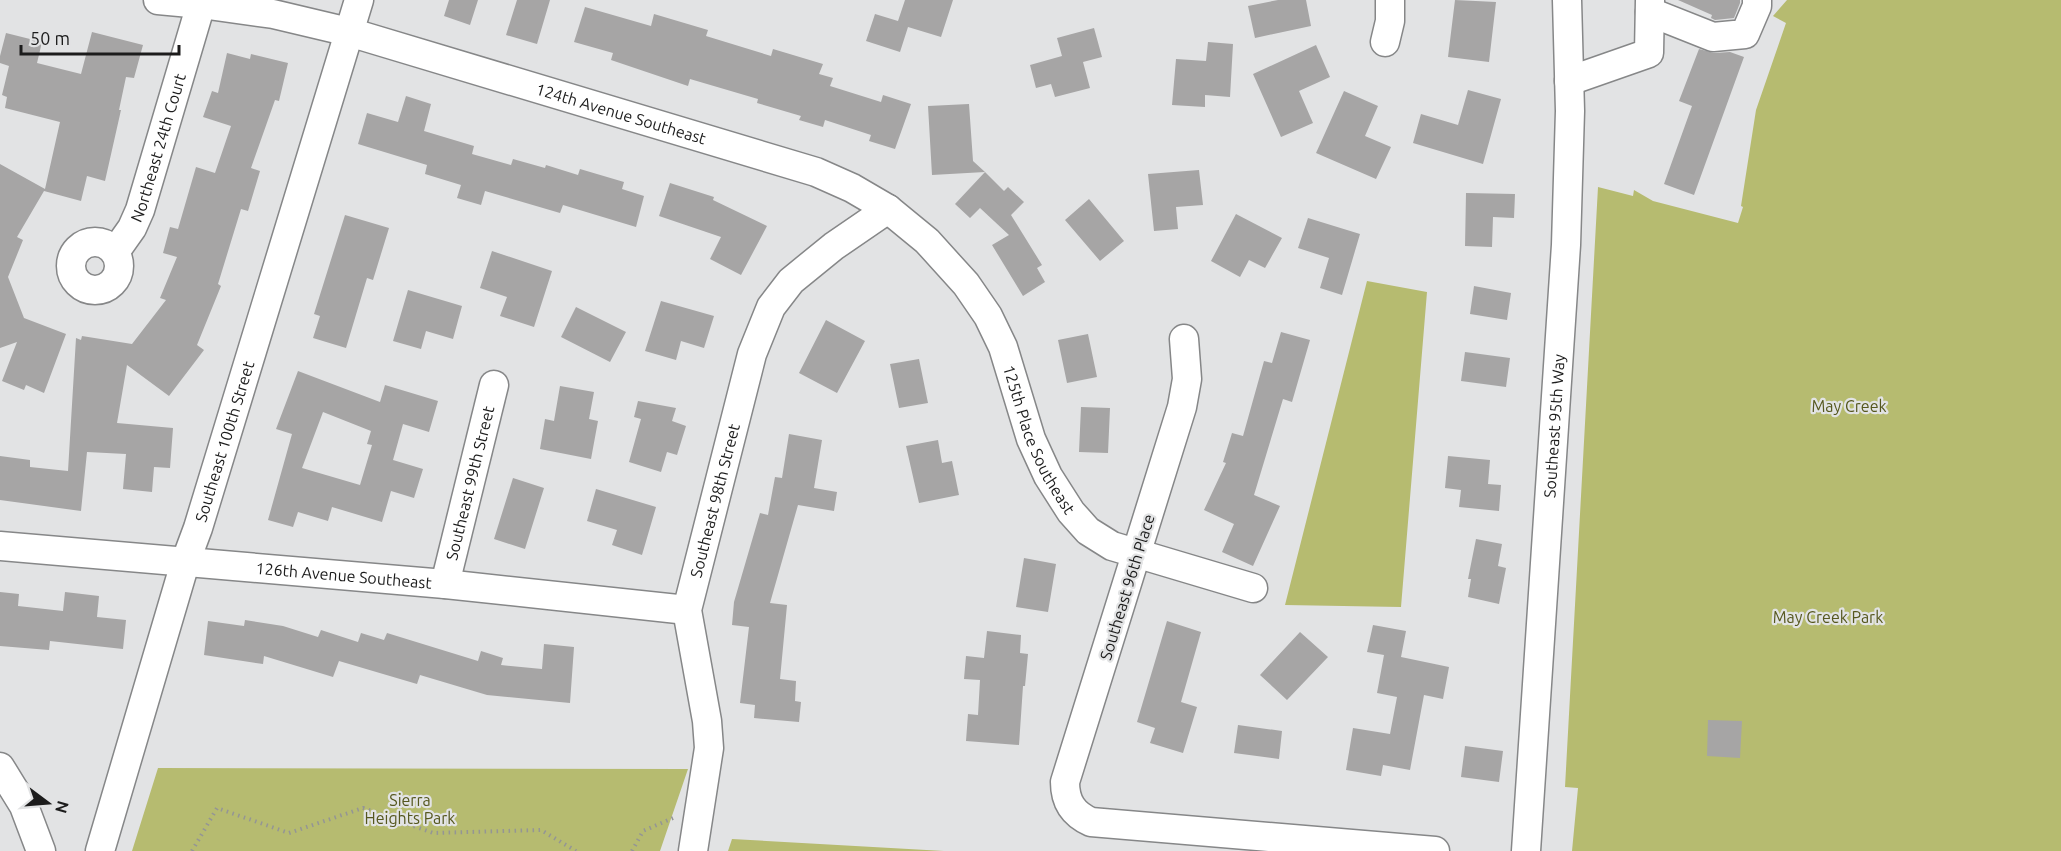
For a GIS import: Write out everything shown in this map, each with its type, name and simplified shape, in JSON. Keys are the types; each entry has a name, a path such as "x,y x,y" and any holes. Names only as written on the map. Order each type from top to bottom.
{"street":[{"name":"124th Avenue Southeast","path":"158,0 273,15 349,33 816,172 852,188 888,209"},
{"name":"Southeast 100th Street","path":"100,851 185,563 198,528 359,0"},
{"path":"1385,42 1390,21 1390,0"},
{"name":"Southeast 95th Way","path":"1526,851 1566,244 1568,0"},
{"path":"1569,81 1649,53 1650,6 1713,37 1746,34 1757,6 1757,0"},
{"name":"Northeast 24th Court","path":"115,252 132,228 140,210 201,4"},
{"name":"125th Place Southeast","path":"888,209 949,264 988,316 1003,346 1031,439 1048,476 1071,512 1088,531 1112,546 1138,555 1253,588"},
{"name":"Southeast 98th Street","path":"693,851 709,748 707,721 687,610 752,354 771,307 791,281 834,246 888,209"},
{"name":"Southeast 96th Place","path":"1184,339 1187,380 1182,407 1138,555 1065,782 1065,796 1079,817 1091,822 1435,851"},
{"name":"Southeast 99th Street","path":"445,584 494,384"},
{"name":"126th Avenue Southeast","path":"0,546 445,584 687,610"},
{"path":"0,767 24,806 41,851"}],"path":[{"path":"192,851 217,808 289,833 363,808 433,833 541,830 576,851"},
{"path":"632,851 643,831 666,819 699,813"}],"green space":[{"name":"May Creek Park","path":"1787,0 2061,0 2061,851 1572,851 1578,788 1565,787 1598,187 1633,196 1634,190 1653,201 1738,223 1743,207 1741,206 1756,110 1786,23 1773,16"},
{"path":"1367,281 1427,292 1401,607 1285,605"},
{"name":"Sierra Heights Park","path":"158,768 688,769 660,851 132,851"},
{"path":"732,839 944,851 728,851"}],"building":[{"path":"449,0 478,0 470,25 444,16"},
{"path":"517,0 550,0 537,44 506,35"},
{"path":"905,0 953,0 941,37 908,27 900,52 866,41 875,14 898,21"},
{"path":"1278,0 1306,0 1311,26 1255,38 1248,6"},
{"path":"1455,0 1496,2 1489,62 1448,57"},
{"path":"1678,0 1740,0 1740,3 1734,18 1715,20 1711,18 1712,15"},
{"path":"585,7 651,26 654,14 708,30 706,36 771,56 773,49 823,64 819,74 833,78 830,86 881,102 883,95 911,104 895,149 869,141 871,135 825,120 823,127 799,120 801,116 757,103 758,99 690,79 688,86 611,60 613,53 574,42"},
{"path":"1094,28 1102,57 1083,62 1090,88 1055,97 1051,84 1036,88 1030,65 1062,56 1057,38"},
{"path":"92,32 143,45 134,78 126,77 105,181 87,176 81,201 44,191 17,237 23,240 8,277 24,318 66,334 44,393 26,385 24,390 2,381 17,342 0,348 0,164 45,189 60,122 5,108 7,97 2,95 9,66 0,63 0,56 6,33 42,42 37,63 81,74"},
{"path":"1208,42 1233,44 1230,97 1205,95 1205,107 1172,105 1176,59 1206,61"},
{"path":"1316,45 1330,77 1299,91 1313,123 1281,137 1253,74"},
{"path":"1699,49 1714,53 1730,52 1744,57 1694,195 1664,184 1692,106 1679,101"},
{"path":"227,53 250,59 251,54 288,63 279,101 275,100 251,168 260,171 248,211 241,209 218,284 221,286 197,345 204,350 169,396 127,365 117,423 173,428 170,468 154,467 152,492 123,489 126,454 87,452 81,511 0,500 0,456 30,460 30,467 68,471 76,338 81,340 82,336 132,344 166,300 160,298 177,257 163,253 170,227 178,229 196,167 215,173 231,126 203,117 212,91 218,93"},
{"path":"1468,90 1501,99 1483,164 1413,143 1421,114 1458,125"},
{"path":"1344,91 1378,106 1365,136 1391,147 1376,179 1316,153"},
{"path":"406,96 431,104 424,131 474,146 472,154 511,165 513,159 545,168 546,165 578,175 580,169 624,182 622,189 644,196 636,227 563,205 560,213 485,191 481,205 457,198 461,185 425,174 427,165 358,144 367,113 398,122"},
{"path":"969,104 973,161 985,172 932,175 928,106"},
{"path":"1199,170 1203,205 1176,207 1178,229 1154,231 1148,174"},
{"path":"985,172 1004,191 1008,187 1024,202 1011,215 1042,265 1037,268 1045,282 1023,296 992,245 1009,235 980,208 970,218 955,204"},
{"path":"670,183 714,197 713,200 767,226 741,275 710,259 721,237 659,216"},
{"path":"1466,193 1515,194 1514,218 1493,217 1492,247 1465,246"},
{"path":"1089,199 1124,241 1100,261 1065,220"},
{"path":"1236,214 1282,238 1265,268 1249,260 1240,277 1211,261"},
{"path":"345,215 389,228 373,280 367,278 346,348 313,338 320,316 314,314"},
{"path":"1308,218 1360,234 1342,295 1320,288 1329,258 1298,248"},
{"path":"492,251 552,271 534,327 500,316 507,297 480,288"},
{"path":"1474,286 1511,293 1507,320 1470,314"},
{"path":"408,290 462,306 453,339 426,331 421,349 393,341"},
{"path":"661,301 714,316 704,348 681,341 676,360 645,351"},
{"path":"576,307 626,332 610,362 561,337"},
{"path":"826,320 865,341 837,393 799,373"},
{"path":"1281,332 1310,340 1292,402 1283,399 1254,495 1280,506 1253,566 1222,552 1234,524 1204,510 1226,463 1223,462 1232,433 1243,436 1264,361 1272,363"},
{"path":"1088,334 1097,377 1067,383 1058,340"},
{"path":"1465,352 1510,358 1506,387 1461,381"},
{"path":"919,359 928,403 899,408 890,364"},
{"path":"298,371 380,402 385,385 438,401 429,432 403,424 393,460 423,469 414,498 391,491 382,522 332,507 328,521 298,512 293,527 268,520 292,434 276,429","holes":["323,412 371,431 367,444 372,445 360,485 302,468"]},
{"path":"560,386 594,392 589,419 598,421 591,459 540,449 545,419 554,421"},
{"path":"638,401 676,408 672,421 686,426 677,455 667,452 661,472 629,462 641,419 634,417"},
{"path":"1081,407 1110,408 1108,453 1079,452"},
{"path":"789,434 822,440 814,488 837,492 834,511 798,505 770,603 787,605 780,679 796,681 795,701 801,702 799,722 754,718 755,705 740,703 749,627 732,625 734,602 760,513 768,515 775,477 782,478"},
{"path":"938,440 942,463 952,461 959,495 919,503 906,446"},
{"path":"1448,456 1490,460 1488,484 1501,485 1499,511 1459,507 1461,490 1445,488"},
{"path":"513,478 544,488 525,549 494,539"},
{"path":"596,489 656,507 642,555 612,545 617,530 587,521"},
{"path":"1476,539 1502,544 1498,566 1506,568 1499,604 1468,597 1471,579 1468,579"},
{"path":"1024,558 1056,564 1048,612 1016,607"},
{"path":"0,592 19,594 18,606 63,611 65,592 99,596 97,617 126,620 123,649 50,641 49,650 0,646"},
{"path":"245,620 283,626 318,637 321,630 358,642 361,633 384,640 387,633 478,661 481,651 503,658 501,665 542,669 544,644 574,647 570,703 487,695 420,675 417,684 339,661 333,677 264,656 263,664 204,655 208,621 244,626"},
{"path":"1167,621 1201,632 1181,702 1197,707 1183,753 1150,743 1155,728 1137,722"},
{"path":"1373,625 1406,631 1401,657 1449,667 1443,699 1424,695 1410,770 1383,765 1381,776 1346,770 1353,728 1390,734 1397,697 1377,693 1384,655 1367,652"},
{"path":"987,631 1021,635 1020,653 1028,654 1025,686 1023,686 1019,745 966,741 968,714 978,715 980,680 964,679 966,656 984,658"},
{"path":"1300,632 1328,657 1287,700 1260,675"},
{"path":"1708,720 1742,721 1740,758 1707,756"},
{"path":"1238,725 1282,731 1279,759 1234,753"},
{"path":"1465,746 1503,751 1499,782 1461,777"}],"park label":[{"name":"May Creek","path":"1849,406"}]}
